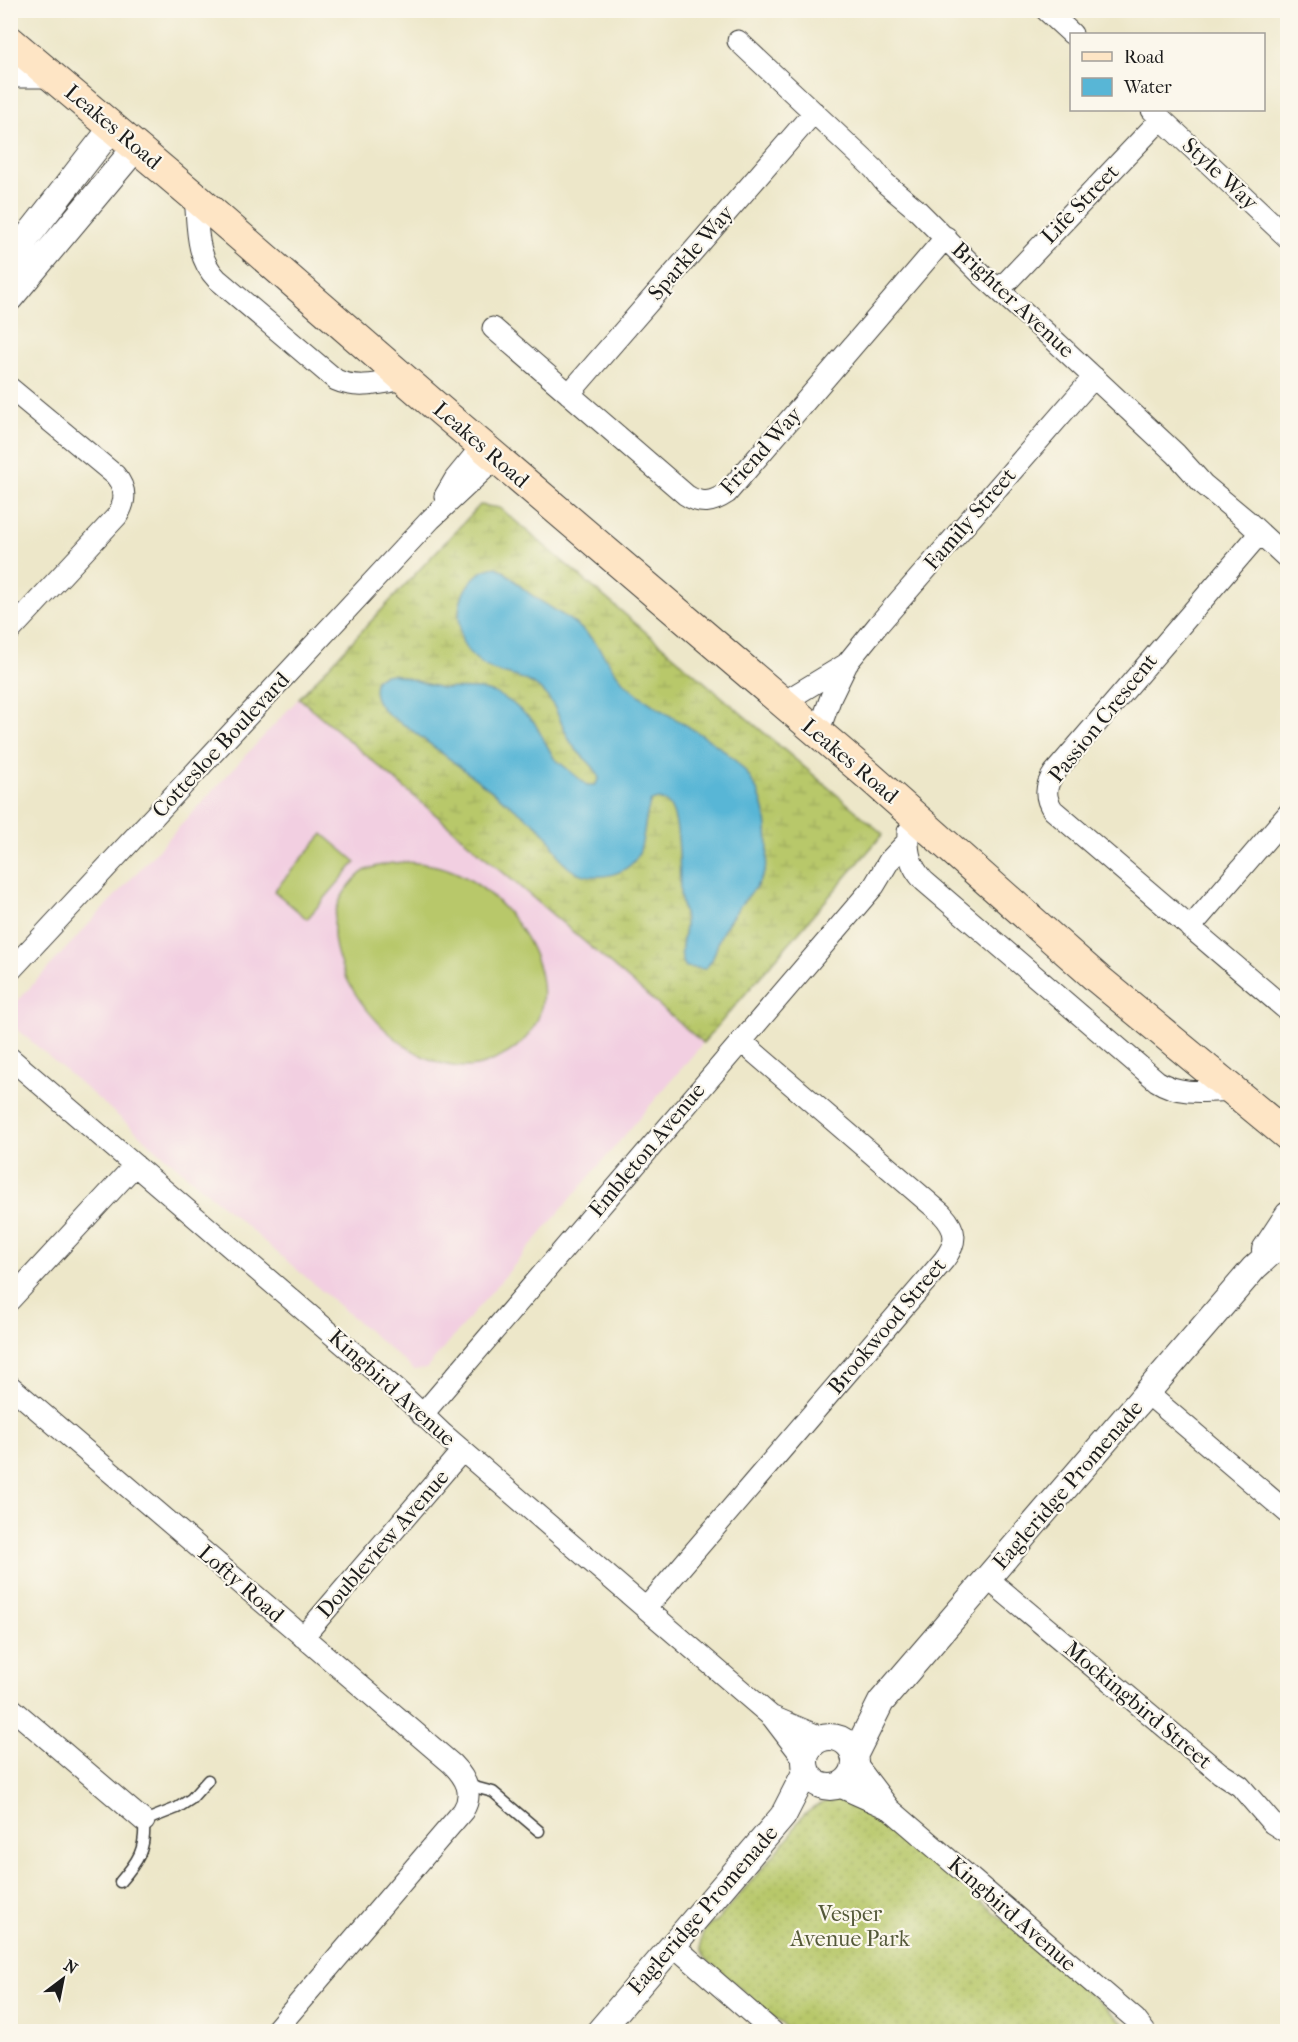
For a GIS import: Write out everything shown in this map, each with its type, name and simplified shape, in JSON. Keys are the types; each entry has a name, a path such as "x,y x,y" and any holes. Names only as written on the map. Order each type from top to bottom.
{"main road":[{"name":"Leakes Road","path":"10,41 137,146 404,379 909,811 1098,979 1287,1136"}],"street":[{"path":"1046,10 1071,33"},
{"name":"Brighter Avenue","path":"738,41 874,169 885,183 916,208 999,290 1176,454 1203,484 1287,559"},
{"name":"Leakes Road","path":"10,77 54,77"},
{"name":"Sparkle Way","path":"569,394 814,112"},
{"name":"Style Way","path":"1156,114 1287,238"},
{"name":"Life Street","path":"999,290 1156,114"},
{"path":"10,258 49,213 83,164 113,127"},
{"path":"10,298 137,146"},
{"path":"195,197 198,236 203,260 208,270 217,279 336,380 353,386 404,379"},
{"name":"Friend Way","path":"493,328 686,495 694,501 719,499 946,237"},
{"name":"Family Street","path":"818,733 831,697 848,662 1094,377"},
{"path":"10,631 117,516 125,494 120,481 12,388"},
{"name":"Cottesloe Boulevard","path":"10,971 431,519 455,479 489,452"},
{"name":"Passion Crescent","path":"1260,533 1047,782 1047,802 1053,810 1287,1011"},
{"name":"Family Street","path":"782,703 848,662"},
{"name":"Leakes Road","path":"909,811 910,860 924,881 1157,1081 1178,1091 1234,1090"},
{"path":"1190,928 1287,814"},
{"name":"Embleton Avenue","path":"422,1415 874,886 890,861 908,842"},
{"name":"Embleton Avenue","path":"874,886 886,879 903,876 924,881"},
{"name":"Brookwood Street","path":"646,1608 944,1260 955,1243 953,1228 942,1214 741,1041"},
{"name":"Kingbird Avenue","path":"11,1059 398,1391 462,1450 772,1717 805,1765"},
{"path":"10,1300 135,1165"},
{"name":"Eagleridge Promenade","path":"1254,1268 1287,1215"},
{"name":"Eagleridge Promenade","path":"855,1760 881,1702 1254,1268 1287,1238"},
{"name":"Lofty Road","path":"10,1386 452,1764 460,1772 467,1785"},
{"path":"1147,1394 1287,1513"},
{"name":"Doubleview Avenue","path":"303,1637 462,1450"},
{"name":"Mockingbird Street","path":"987,1578 1220,1773 1240,1786 1272,1822 1287,1833"},
{"name":"Eagleridge Promenade","path":"825,1737 881,1702"},
{"path":"10,1707 144,1821"},
{"name":"Kingbird Avenue","path":"772,1717 825,1737"},
{"path":"825,1737 841,1740 851,1749 855,1760 850,1778 834,1787 816,1784 805,1765 810,1746 825,1737"},
{"name":"Kingbird Avenue","path":"855,1760 890,1809 1140,2025 1158,2031"},
{"name":"Eagleridge Promenade","path":"599,2031 783,1816 805,1765"},
{"path":"274,2031 463,1811 468,1799 467,1785"},
{"name":"Kingbird Avenue","path":"834,1787 890,1809"},
{"name":"Eagleridge Promenade","path":"783,1816 834,1787"},
{"path":"673,1945 773,2031"}],"lane":[{"path":"120,1882 135,1865 143,1850 144,1821 177,1808 191,1799 208,1780"},
{"path":"467,1785 493,1792 539,1831"}],"shaded area":[{"path":"299,698 703,1043 426,1369 414,1370 11,1024 10,1009"}],"green space":[{"path":"480,505 500,508 883,834 703,1043 299,698"},
{"path":"323,834 356,862 307,919 274,891"},
{"path":"391,863 431,865 455,872 482,888 506,910 525,937 538,965 543,994 537,1021 519,1045 487,1063 458,1067 427,1058 397,1040 371,1014 350,984 337,953 334,921 344,893 349,886 366,870"},
{"name":"Vesper Avenue Park","path":"839,1797 874,1810 1133,2031 790,2031 708,1961 702,1950 701,1938 706,1929 717,1921 791,1835 798,1821 816,1806"}],"water":[{"path":"497,567 533,596 584,631 627,685 714,743 734,759 750,778 761,800 767,828 766,868 759,883 726,927 713,958 705,969 686,967 682,958 685,922 680,894 677,831 675,819 666,802 658,799 651,801 641,849 633,863 625,869 606,876 576,872 565,864 546,834 534,823 386,713 377,701 374,687 376,679 393,674 441,688 479,689 495,693 511,702 534,722 554,758 587,785 595,785 599,779 598,774 574,747 553,705 543,692 526,680 485,666 463,643 459,616 463,594 478,574"}]}
